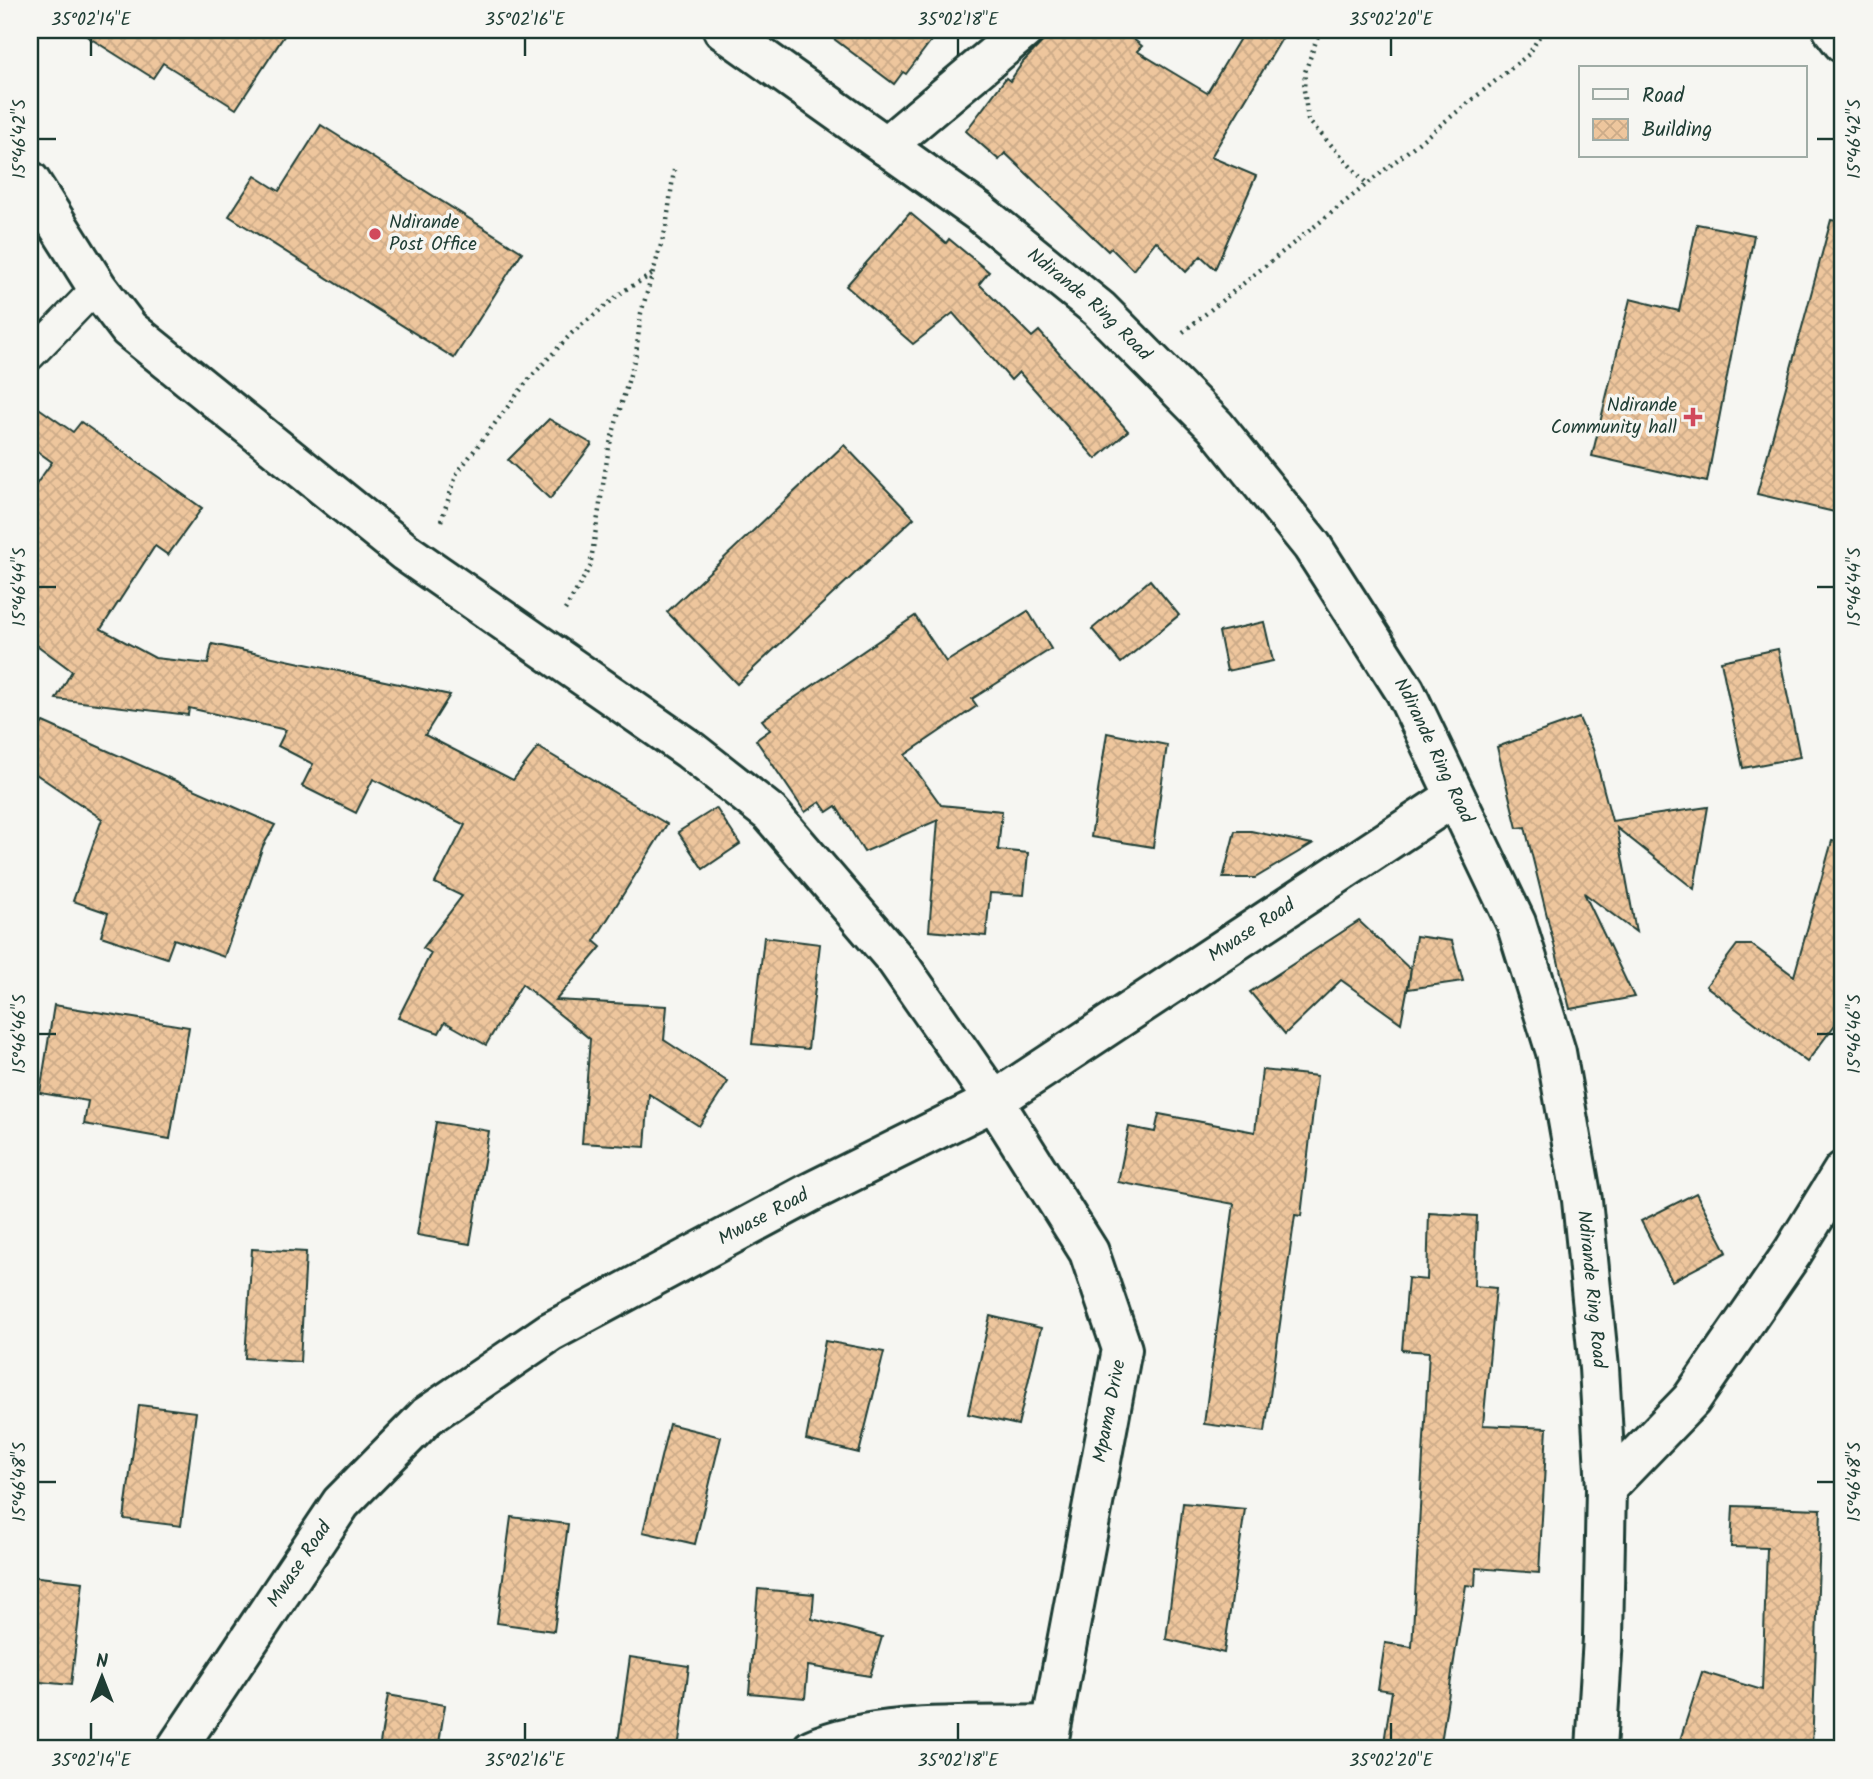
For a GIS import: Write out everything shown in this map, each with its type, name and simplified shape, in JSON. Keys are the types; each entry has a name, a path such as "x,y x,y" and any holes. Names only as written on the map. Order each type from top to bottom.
{"street":[{"path":"886,146 1024,30"},
{"path":"1833,30 1843,43"},
{"name":"Ndirande Ring Road","path":"746,36 886,146 979,212 1089,301 1149,359 1216,427 1312,546 1405,691 1516,923 1556,1052 1582,1200 1599,1368 1606,1488 1596,1749"},
{"name":"Mpama Drive","path":"30,181 97,287 129,329 405,552 690,750 770,813 896,960 994,1101 1088,1252 1122,1349 1049,1737"},
{"name":"Mwase Road","path":"176,1749 341,1503 427,1416 550,1332 809,1193 994,1101 1454,797"},
{"path":"1606,1488 1691,1400 1793,1252 1843,1171"},
{"path":"812,1749 834,1739 895,1730 1049,1737"}],"lane":[{"path":"30,356 97,287"}],"path":[{"path":"1320,30 1305,72 1304,90 1308,120 1367,184"},
{"path":"1149,359 1529,54 1543,30"},
{"path":"543,647 590,567 609,447 636,354 641,313 666,228 674,170"},
{"path":"437,532 457,473 529,379 572,333 625,290 653,274"}],"building":[{"path":"77,30 288,30 236,109 163,63 153,78"},
{"path":"822,30 939,30 906,74 903,72 894,84"},
{"path":"1054,30 1122,30 1142,46 1137,51 1207,93 1245,30 1287,30 1211,157 1256,176 1215,269 1201,256 1186,272 1156,241 1133,270 1111,248 1108,251 1005,153 999,160 966,131 1006,78 1010,81 1023,62"},
{"name":"Ndirande Post Office","path":"321,125 522,252 454,358 229,216 255,176 279,191"},
{"path":"910,213 946,243 949,239 989,272 979,284 1032,337 1039,331 1128,431 1096,459 1019,372 1011,380 953,313 913,344 846,286"},
{"path":"1831,220 1843,222 1843,514 1757,494"},
{"path":"1697,224 1754,235 1707,482 1592,456 1630,299 1679,311"},
{"path":"30,402 73,432 81,422 202,508 168,555 155,546 101,629 155,658 208,664 212,644 450,695 425,735 513,780 538,747 667,824 594,941 601,947 556,1000 667,1006 664,1040 728,1082 699,1126 649,1094 645,1147 582,1143 590,1039 522,984 486,1045 445,1022 439,1033 398,1018 431,953 423,948 462,896 435,883 465,825 373,779 356,813 302,786 313,764 278,746 286,730 189,708 188,715 56,699 72,671 30,640 30,493 52,462 30,446"},
{"path":"549,419 592,444 550,499 508,460"},
{"path":"844,445 914,518 737,684 667,612"},
{"path":"1150,580 1179,615 1121,663 1092,629"},
{"path":"1028,611 1051,649 972,699 977,706 905,755 941,805 1002,811 998,850 1028,853 1024,895 990,893 986,936 929,931 938,820 864,852 836,806 827,812 820,802 805,812 756,740 770,730 762,720 915,616 946,662"},
{"path":"1264,622 1273,661 1227,671 1219,632"},
{"path":"1778,649 1800,757 1743,768 1721,661"},
{"path":"1579,718 1593,749 1612,821 1708,807 1694,889 1617,828 1636,932 1584,893 1634,997 1570,1009 1525,827 1517,828 1497,747"},
{"path":"43,722 275,825 263,846 224,957 174,939 167,958 101,936 108,913 73,901 102,819 30,770 30,744"},
{"path":"1107,733 1167,745 1153,847 1091,837"},
{"path":"716,808 740,844 703,869 678,832"},
{"path":"1235,831 1251,831 1312,844 1255,878 1223,878"},
{"path":"1832,841 1843,842 1843,1014 1807,1062 1706,986 1737,945 1752,945 1794,976"},
{"path":"1359,921 1411,970 1401,1023 1341,980 1285,1034 1250,992"},
{"path":"1416,936 1452,941 1463,981 1408,989"},
{"path":"764,937 820,944 808,1049 752,1044"},
{"path":"54,1005 189,1027 170,1139 84,1124 88,1101 40,1093"},
{"path":"1262,1070 1317,1076 1301,1216 1295,1215 1265,1432 1204,1424 1234,1204 1118,1182 1129,1127 1155,1132 1159,1114 1255,1132"},
{"path":"436,1122 489,1131 470,1244 417,1235"},
{"path":"1696,1193 1727,1252 1672,1281 1641,1221"},
{"path":"1429,1213 1477,1216 1474,1286 1496,1288 1483,1425 1547,1428 1539,1573 1476,1568 1475,1586 1466,1585 1440,1749 1383,1749 1392,1691 1378,1689 1385,1643 1412,1647 1429,1352 1402,1350 1408,1278 1427,1280"},
{"path":"252,1249 306,1252 300,1362 245,1358"},
{"path":"990,1316 1041,1328 1018,1425 968,1414"},
{"path":"825,1341 884,1352 859,1453 806,1440"},
{"path":"139,1405 196,1412 181,1526 124,1519"},
{"path":"669,1424 721,1437 695,1544 643,1532"},
{"path":"1183,1503 1245,1509 1224,1653 1166,1639"},
{"path":"1733,1506 1821,1509 1812,1749 1700,1749 1679,1743 1702,1672 1762,1690 1767,1548 1731,1547"},
{"path":"511,1517 568,1524 554,1631 497,1623"},
{"path":"30,1576 83,1582 71,1685 30,1681"},
{"path":"758,1589 814,1594 812,1619 882,1637 870,1676 808,1666 805,1698 749,1693"},
{"path":"630,1657 689,1666 678,1749 617,1749"},
{"path":"388,1695 445,1705 438,1749 379,1749"}],"place":[{"name":"Ndirande Post Office","path":"375,234"},
{"name":"Ndirande Community hall","path":"1693,417"}]}
